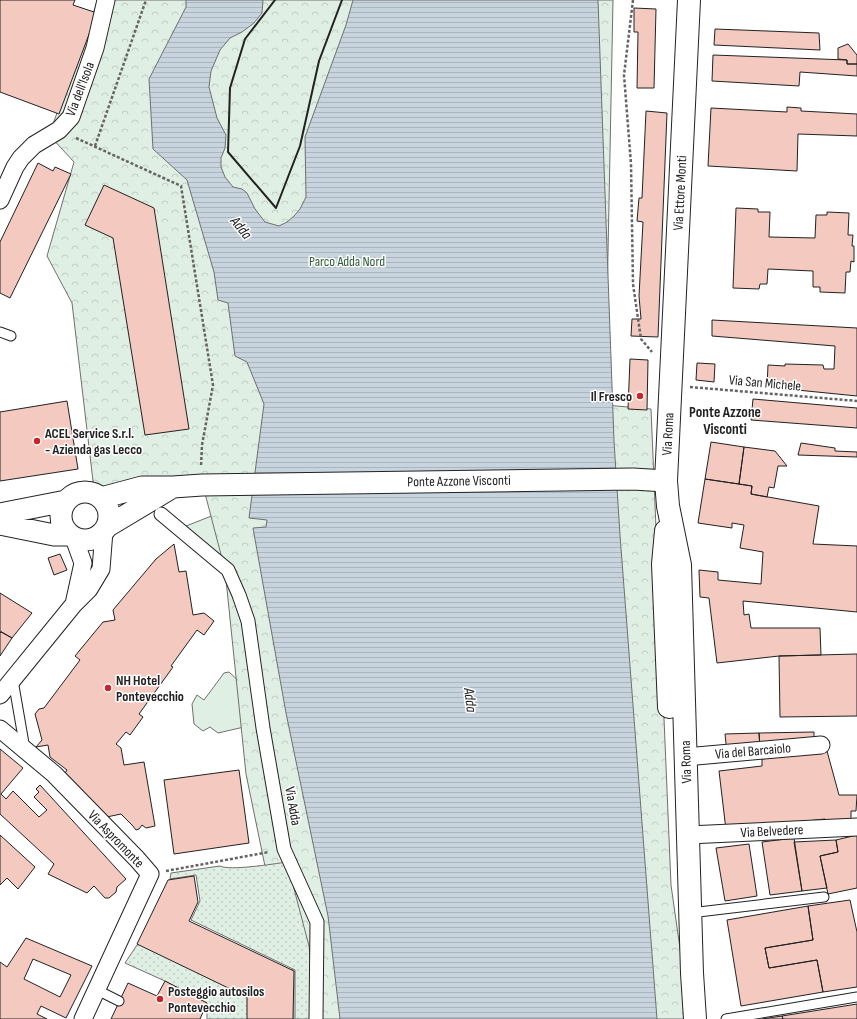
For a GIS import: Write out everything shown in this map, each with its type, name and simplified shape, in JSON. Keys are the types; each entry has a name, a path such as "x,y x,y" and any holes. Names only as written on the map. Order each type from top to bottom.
{"main road":[{"name":"Via Ettore Monti","path":"671,385 689,0"},
{"name":"Via Roma","path":"671,385 666,480 668,506 680,565 692,980 695,1019"},
{"name":"Via Roma","path":"668,506 663,564 682,1019"}],"street":[{"name":"Via dell'Isola","path":"0,200 15,168 22,158 34,145 59,130 71,117 95,48 106,0"},
{"name":"Ponte Azzone Visconti","path":"101,498 142,487 252,483 666,480"},
{"path":"0,524 54,535 72,536 82,540 90,540 98,537 106,528 173,487"},
{"path":"0,695 74,604 89,589 101,569 106,528 110,518 106,503 94,493 79,492 72,495 62,507 62,522 65,529 72,536 83,563 74,604"},
{"path":"0,514 66,501"},
{"name":"Via Adda","path":"161,514 228,570 248,621 263,728 284,849 317,922 316,1019"},
{"name":"Via Aspromonte","path":"0,729 54,774 150,874 83,1019"},
{"name":"Via del Barcaiolo","path":"685,757 821,746"},
{"name":"Via Belvedere","path":"688,835 857,826"}],"lane":[{"path":"0,332 11,336"},
{"path":"13,680 26,750"},
{"path":"690,913 824,897"},
{"path":"97,990 119,1001"},
{"path":"726,1019 857,997"}],"path":[{"path":"95,146 146,0"},
{"path":"632,0 624,75 631,164 633,284 641,339 655,356"},
{"path":"59,130 181,186 213,385 202,445 201,469"},
{"name":"Via San Michele","path":"671,385 857,401"},
{"path":"150,874 284,849"}],"green space":[{"name":"Parco Adda Nord","path":"98,0 613,0 605,405 651,409 671,885 690,1019 293,1019 292,956 274,910 246,774 225,570 201,478 95,498 72,303 47,256 74,162 49,135"},
{"path":"237,506 226,562 186,526"},
{"path":"229,672 242,684 244,727 218,733 210,727 203,731 194,724 192,704 197,695 204,700 224,673"},
{"path":"287,862 309,946 312,974 313,1019 295,1019 295,970 191,920 200,901 196,875 170,879 171,873 220,866 233,868"},
{"path":"139,942 249,995 249,1019 207,1019 207,1003 165,981 125,963"}],"water":[{"name":"Parco Adda Nord","path":"186,0 263,0 262,13 254,23 242,32 230,38 220,50 211,71 209,87 217,118 226,135 225,148 221,158 221,167 225,177 233,187 242,189 247,193 255,209 265,222 279,226 294,216 300,209 306,197 305,137 346,25 353,0 598,0 614,441 657,1019 340,1019 328,916 286,713 253,528 266,527 267,520 249,518 264,404 247,362 235,356 228,303 218,300 214,272 187,180 153,149 149,79 186,7"}],"building":[{"path":"0,0 75,0 73,5 97,13 59,114 0,92"},
{"path":"634,8 656,9 654,88 637,88 638,32 634,32"},
{"path":"715,29 819,33 820,50 714,45"},
{"path":"848,44 857,55 857,64 847,64 847,60 838,59 838,48"},
{"path":"713,55 847,60 847,64 857,64 857,76 800,72 799,86 712,81"},
{"path":"787,107 801,108 801,111 857,114 857,136 798,134 797,171 708,166 711,108 787,112"},
{"path":"646,111 667,113 658,337 631,336 632,319 641,319 639,296 643,222 637,221 639,198 642,198"},
{"path":"38,163 53,171 55,167 71,174 10,298 0,293 0,242"},
{"path":"104,185 154,208 189,429 145,435 113,238 85,225"},
{"path":"736,208 758,209 758,212 770,212 769,237 815,238 816,215 827,215 827,212 849,213 848,235 853,235 852,246 854,246 854,262 851,261 850,272 846,272 845,293 820,292 820,287 813,287 813,271 768,269 767,284 760,284 759,289 733,288"},
{"path":"712,320 857,328 857,396 767,387 768,365 823,365 824,369 834,369 835,346 712,336"},
{"path":"630,359 648,360 647,410 628,409"},
{"path":"697,363 715,364 714,382 696,380"},
{"path":"753,399 857,408 857,428 751,420"},
{"name":"ACEL Service S.r.l. - Azienda gas Lecco","path":"67,401 78,469 0,481 0,412"},
{"path":"711,442 744,447 739,484 705,479"},
{"path":"801,443 835,448 835,451 857,452 857,457 798,455"},
{"path":"744,447 775,451 787,466 778,466 774,488 769,487 767,497 751,494 752,486 739,484"},
{"path":"705,479 752,486 751,494 819,506 813,544 857,546 857,612 743,601 744,615 749,614 751,628 820,628 821,655 779,656 717,663 709,598 700,597 699,570 718,572 718,580 761,584 763,552 740,548 744,525 732,523 732,528 698,523"},
{"name":"NH Hotel Pontevecchio","path":"174,544 179,572 186,571 193,615 204,613 214,621 204,635 197,630 171,666 173,667 139,714 143,717 130,735 126,732 116,744 121,748 124,765 144,762 155,826 146,828 142,825 136,830 121,814 102,818 63,776 67,770 50,757 48,745 36,747 42,740 35,714 39,709 44,708 80,660 75,656 103,622 115,620 113,610 156,559"},
{"path":"60,554 67,570 54,575 48,558"},
{"path":"0,593 32,613 12,638 0,631"},
{"path":"1,632 12,638 0,656 0,633"},
{"path":"857,654 857,716 780,717 779,656"},
{"path":"814,732 814,742 760,747 759,733"},
{"path":"759,733 760,749 727,753 725,734"},
{"path":"0,749 23,768 1,794 6,799 13,791 39,817 47,810 34,797 39,792 36,789 40,785 126,879 117,887 116,892 109,898 105,898 94,886 87,893 48,874 54,864 0,814"},
{"path":"827,751 839,795 857,795 856,811 851,811 851,820 825,823 825,819 726,830 719,771 762,766 762,759"},
{"path":"239,770 249,843 174,854 164,780"},
{"path":"0,835 35,867 18,889 7,878 0,885"},
{"path":"857,835 857,888 828,894 820,856 838,852 836,840"},
{"path":"794,838 802,891 770,895 762,842"},
{"path":"836,840 838,852 820,856 827,888 802,891 794,842"},
{"path":"749,844 757,896 725,901 716,848"},
{"path":"194,876 198,902 189,921 294,971 293,1019 247,1019 247,997 137,944 168,880"},
{"path":"850,900 857,932 857,987 823,992 817,960 769,968 765,948 813,940 808,906"},
{"path":"808,906 813,940 765,948 769,968 817,960 823,992 741,1006 727,920"},
{"path":"26,938 92,966 66,1018 41,1006 37,1014 47,1019 0,1019 0,962 7,967","holes":["33,959 71,975 60,997 24,979"]},
{"name":"Posteggio autosilos Pontevecchio","path":"165,981 207,1003 200,1019 111,1019 128,983 157,996"},
{"path":"857,1004 857,1019 783,1019 782,1016"},
{"path":"782,1016 783,1019 762,1019"}],"wall":[{"path":"275,0 245,39 230,88 228,152 276,208 300,146 319,61 342,0"}],"place":[{"name":"Il Fresco","path":"640,396"},
{"name":"ACEL Service S.r.l. - Azienda gas Lecco","path":"37,441"},
{"name":"NH Hotel Pontevecchio","path":"108,688"},
{"name":"Posteggio autosilos Pontevecchio","path":"160,999"}],"district":[{"name":"Ponte Azzone Visconti","path":"725,420"}],"water label":[{"name":"Adda","path":"241,228"},
{"name":"Adda","path":"470,700"}]}
